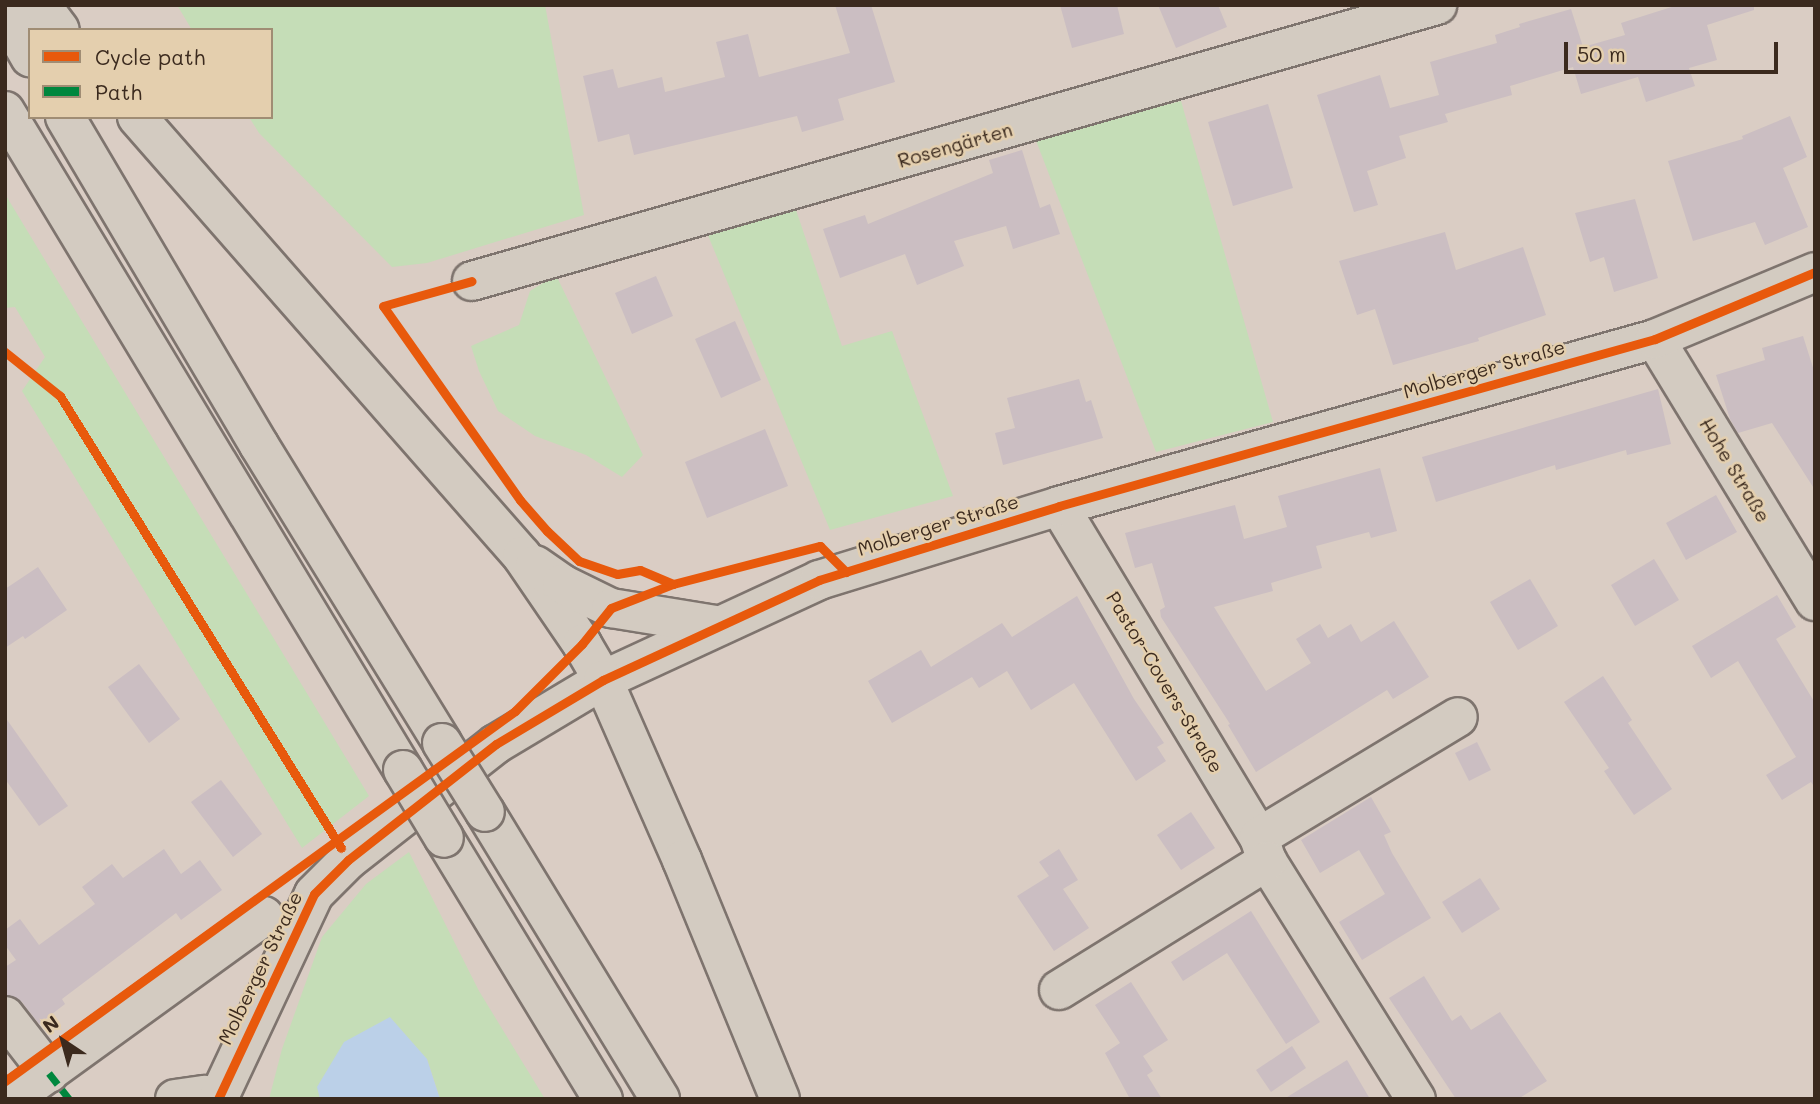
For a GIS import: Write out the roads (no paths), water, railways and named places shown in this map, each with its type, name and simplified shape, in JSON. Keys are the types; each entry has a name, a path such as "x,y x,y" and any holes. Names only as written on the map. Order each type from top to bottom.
{"main road":[{"path":"41,5 58,28"},
{"name":"Rosengärten","path":"472,281 1437,5"},
{"path":"5,13 28,53"},
{"path":"5,111 603,1099"},
{"path":"66,119 259,445 660,1099"},
{"path":"139,119 522,556 603,680 682,860 780,1099"},
{"name":"Molberger Straße","path":"216,1099 314,894 348,860 496,744 603,680 716,625 819,580 1059,506 1656,339 1815,272"},
{"name":"Hohe Straße","path":"1656,339 1815,601"},
{"name":"Pastor-Covers-Straße","path":"1059,506 1263,849 1416,1099"},
{"path":"522,556 562,584 611,608 716,625"},
{"path":"1059,990 1458,717"},
{"name":"Molberger Straße","path":"17,1099 21,1092 264,916"},
{"path":"5,1016 49,1073"},
{"path":"174,1099 205,1095 216,1099"}],"water":[{"path":"390,1017 427,1059 440,1099 320,1099 317,1087 344,1042"}]}
